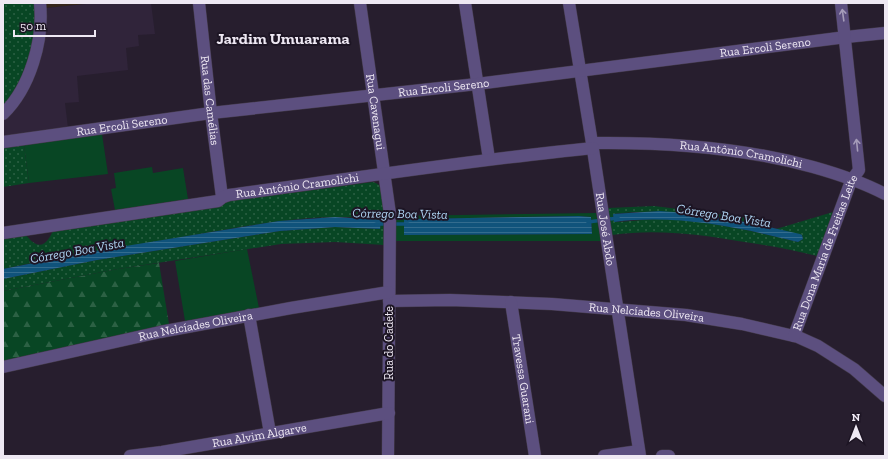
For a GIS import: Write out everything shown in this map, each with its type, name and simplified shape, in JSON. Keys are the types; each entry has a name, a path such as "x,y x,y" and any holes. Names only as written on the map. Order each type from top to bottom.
{"street":[{"path":"3,114 20,92 34,59 40,32 40,3"},
{"name":"Rua das Camélias","path":"199,3 222,198"},
{"name":"Rua Cavenagui","path":"360,3 385,174 390,225"},
{"path":"465,3 489,159"},
{"name":"Rua José Abdo","path":"569,3 604,214 640,453"},
{"name":"Rua Dona Maria de Freitas Leite","path":"794,336 852,180 859,170 846,37 841,3"},
{"name":"Rua Ercoli Sereno","path":"3,142 211,113 580,72 885,33"},
{"name":"Rua Antônio Cramolichi","path":"3,233 218,201 229,195 593,146 672,144 737,151 798,163 841,175 885,194"},
{"name":"Rua do Cadete","path":"388,456 390,225"},
{"name":"Rua Nelcíades Oliveira","path":"3,367 160,332 249,315 389,296 511,302 658,312 714,319 763,328 794,336 818,346 854,369 885,396"},
{"name":"Travessa Guarani","path":"511,302 535,456"},
{"path":"249,315 270,433"},
{"name":"Rua Alvim Algarve","path":"130,456 146,455 389,413"},
{"path":"604,456 640,453"},
{"path":"662,456 669,456"}],"shaded area":[{"path":"46,3 96,3 46,8"},
{"path":"96,3 151,3 155,34 138,35 139,46 126,48 128,70 77,76 79,102 65,103 68,128 4,136 3,121 10,115 40,61 46,32 46,8"}],"green space":[{"path":"3,3 34,3 35,30 33,44 24,71 11,95 3,106"},
{"path":"102,134 108,174 29,183 24,145"},
{"path":"24,145 29,183 3,187 3,147"},
{"path":"152,167 153,173 183,168 188,199 115,210 111,189 116,188 114,173"},
{"path":"373,182 380,186 382,192 384,245 335,242 281,244 118,269 3,291 3,279 97,260 280,231 335,227 380,229 381,220 335,217 264,223 50,259 3,269 3,239 25,235 40,245 48,240 53,231 229,201"},
{"path":"654,206 752,218 762,225 725,218 669,212 632,212 613,214 614,222 659,219 694,221 747,230 798,242 803,239 802,235 776,229 833,212 817,256 797,251 691,234 644,232 612,235 608,208"},
{"path":"596,213 601,241 395,241 395,216","holes":["591,217 592,234 404,235 404,221 412,219"]},
{"path":"247,249 259,308 185,321 175,261"},
{"path":"159,263 169,324 3,361 3,291 118,269"}],"water":[{"path":"660,211 696,214 748,223 800,234 802,235 803,239 798,242 753,231 707,223 660,220 614,222 613,214"},
{"path":"335,217 381,220 380,229 335,227 280,231 97,260 3,279 3,269 95,251 279,221"},
{"path":"591,217 592,234 404,235 404,220 412,219"}],"waterway":[{"name":"Córrego Boa Vista","path":"588,222 618,218"},
{"name":"Córrego Boa Vista","path":"376,224 408,224"}],"district":[{"name":"Jardim Umuarama","path":"283,38"}]}
